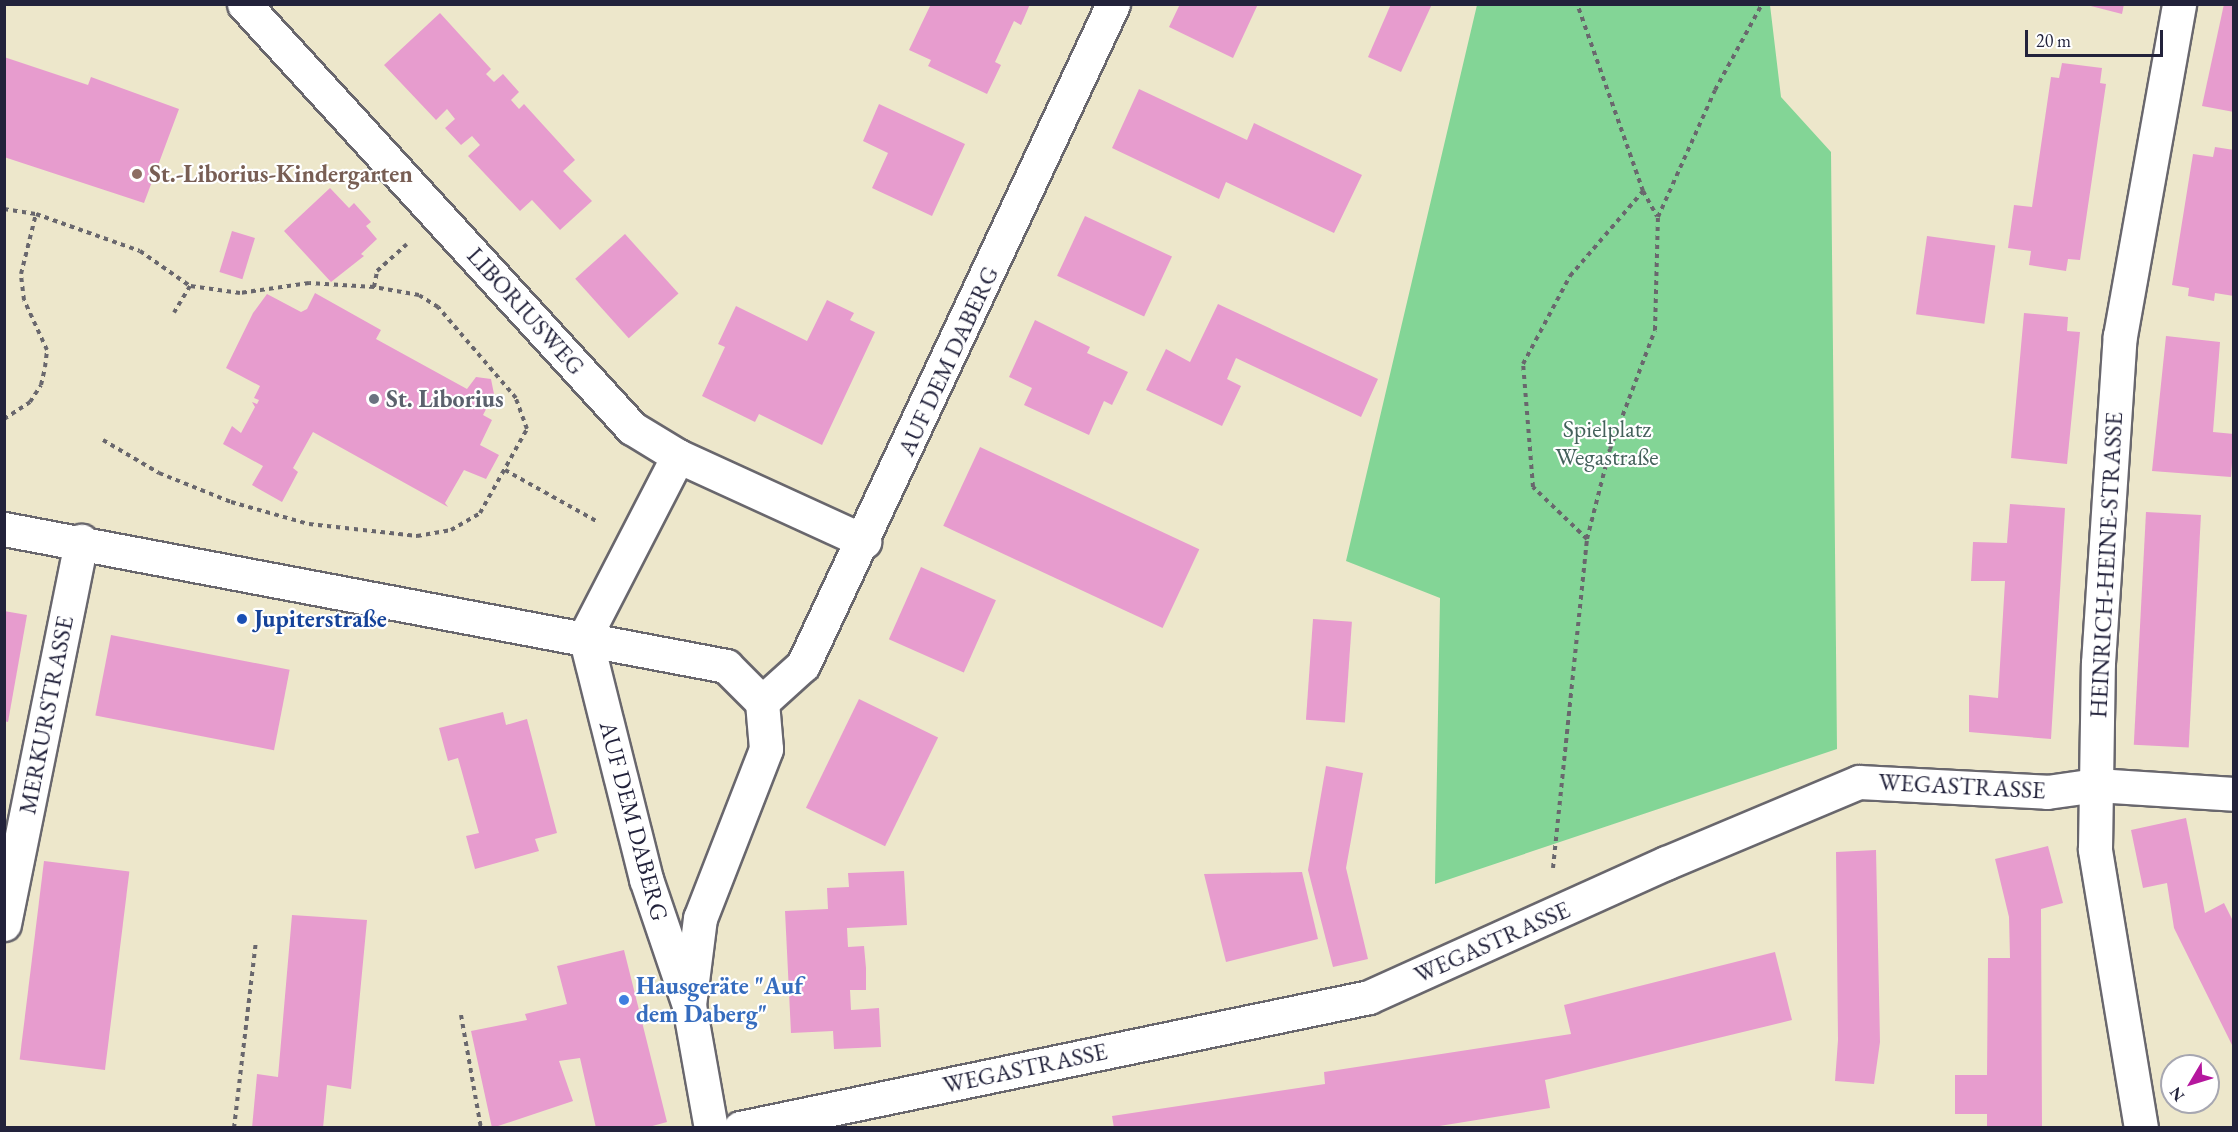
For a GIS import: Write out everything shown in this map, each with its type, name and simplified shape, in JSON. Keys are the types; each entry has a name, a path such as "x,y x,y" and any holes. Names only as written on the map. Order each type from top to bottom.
{"street":[{"name":"LIBORIUSWEG","path":"244,4 632,428 678,456 864,541"},
{"name":"AUF DEM DABERG","path":"689,1005 700,918 766,748 762,702 803,665 864,541 1113,4"},
{"name":"HEINRICH-HEINE-STRASSE","path":"2141,1128 2095,849 2098,663 2120,336 2179,4"},
{"path":"585,636 678,456"},
{"path":"4,529 81,541 585,636 726,666 762,702"},
{"name":"MERKURSTRASSE","path":"4,924 81,541"},
{"name":"AUF DEM DABERG","path":"585,636 646,879 689,1005 711,1128"},
{"name":"WEGASTRASSE","path":"740,1128 1369,997 1552,917 1666,863 1859,782 2048,792 2096,785 2234,794"}],"path":[{"path":"1577,4 1643,191 1658,217"},
{"path":"1552,917 1553,862 1587,539 1610,449 1655,330 1658,217 1714,90 1762,4"},
{"path":"1587,539 1533,487 1523,364 1570,276 1643,191"},
{"path":"4,209 36,214 140,251 190,286 240,293 309,284 375,287 420,295 438,307 516,398 527,429 480,513 451,530 417,536 309,524 231,502 159,472 103,440"},
{"path":"4,419 30,402 41,385 45,368 46,350 24,300 21,274 36,214"},
{"path":"375,287 377,271 439,215"},
{"path":"174,313 190,286"},
{"path":"505,470 633,543"},
{"path":"234,1128 256,940"},
{"path":"460,1015 481,1128"}],"green space":[{"name":"Spielplatz Wegastraße","path":"1477,5 1770,5 1781,97 1831,152 1837,749 1435,884 1440,598 1346,561"}],"building":[{"path":"931,4 1030,4 1021,25 1014,21 995,62 1001,65 987,94 928,66 931,60 909,50"},
{"path":"1180,4 1258,4 1233,58 1169,27"},
{"path":"1391,4 1432,4 1401,72 1368,57"},
{"path":"2083,4 2124,4 2122,14"},
{"path":"2224,4 2234,4 2234,112 2202,106"},
{"path":"440,13 491,69 486,74 494,82 503,74 519,92 511,100 519,109 524,104 575,160 563,171 592,201 560,230 532,200 520,211 468,156 480,145 472,136 461,145 445,128 455,119 447,109 436,120 384,65"},
{"path":"4,57 88,85 91,77 179,109 144,203 4,157"},
{"path":"2062,63 2102,68 2100,83 2106,84 2080,260 2068,259 2066,271 2029,265 2031,251 2008,248 2014,205 2032,207 2051,77 2059,78"},
{"path":"1139,89 1247,140 1254,123 1362,175 1334,233 1226,182 1219,199 1112,148"},
{"path":"879,104 965,144 932,216 872,188 888,153 863,141"},
{"path":"2215,147 2234,150 2234,296 2215,293 2214,301 2188,296 2189,288 2172,285 2193,154 2213,157"},
{"path":"330,188 349,208 354,203 371,222 366,226 377,239 361,254 364,256 331,282 284,231"},
{"path":"1085,216 1172,257 1144,316 1057,276"},
{"path":"232,231 255,238 242,279 219,272"},
{"path":"625,234 679,293 629,338 575,279"},
{"path":"1927,236 1995,246 1984,324 1916,314"},
{"name":"St. Liborius","path":"315,293 381,330 376,339 467,389 476,377 491,379 494,394 483,415 492,420 480,445 499,455 486,479 464,470 445,503 448,507 313,432 293,468 298,472 282,502 252,485 263,466 223,444 232,426 241,433 255,407 252,402 257,404 259,400 254,398 260,386 226,368 253,313 267,294 301,312 307,309"},
{"path":"827,300 854,313 850,320 875,332 822,445 759,414 755,422 702,396 725,347 718,344 736,306 807,341"},
{"path":"1218,304 1378,379 1361,417 1236,358 1227,379 1241,386 1222,426 1146,390 1166,349 1190,362"},
{"path":"2024,313 2068,317 2067,331 2080,332 2067,464 2011,458"},
{"path":"1035,320 1090,347 1087,353 1128,372 1112,405 1104,401 1089,435 1024,405 1032,388 1009,377"},
{"path":"2166,336 2220,342 2213,432 2234,434 2231,477 2152,471"},
{"path":"980,447 1199,549 1163,628 943,526"},
{"path":"2010,504 2065,508 2051,739 1969,732 1969,695 1998,698 2005,581 1971,581 1973,542 2007,543"},
{"path":"2146,512 2201,515 2189,748 2134,745"},
{"path":"921,567 996,600 964,673 889,639"},
{"path":"4,611 27,615 8,722 4,721"},
{"path":"1313,619 1352,622 1345,722 1306,720"},
{"path":"111,635 290,670 274,750 95,715"},
{"path":"859,699 938,738 885,846 806,808"},
{"path":"503,712 506,725 527,719 557,833 535,839 539,851 475,869 466,836 479,833 458,758 448,761 439,728"},
{"path":"1326,766 1363,773 1346,868 1368,959 1333,967 1308,870"},
{"path":"2186,818 2205,913 2224,903 2234,923 2234,1049 2174,928 2167,883 2143,888 2131,830"},
{"path":"2048,846 2063,903 2041,909 2042,1128 1987,1128 1987,1114 1955,1114 1955,1075 1987,1075 1988,958 2010,958 2009,917 1995,859"},
{"path":"1876,850 1880,1042 1874,1084 1835,1081 1838,1040 1836,852"},
{"path":"44,861 129,871 105,1070 20,1060"},
{"path":"904,871 907,925 847,928 848,947 864,946 866,968 866,990 850,990 851,1010 879,1008 881,1047 834,1049 833,1031 791,1033 785,911 828,909 827,888 849,887 848,873"},
{"path":"1302,872 1318,939 1226,962 1204,874"},
{"path":"292,915 367,920 351,1089 327,1085 323,1128 252,1128 257,1074 278,1077"},
{"path":"624,950 667,1122 645,1128 596,1128 580,1058 559,1061 573,1101 492,1128 471,1031 527,1020 525,1014 567,1004 557,966"},
{"path":"1775,952 1792,1020 1545,1080 1550,1108 1427,1128 1114,1128 1112,1116 1325,1084 1324,1072 1571,1034 1564,1005"}],"place":[{"name":"St.-Liborius-Kindergarten","path":"137,174"},
{"name":"St. Liborius","path":"374,399"},
{"name":"Jupiterstraße","path":"242,619"},
{"name":"Hausgeräte \"Auf dem Daberg\"","path":"624,1000"}]}
